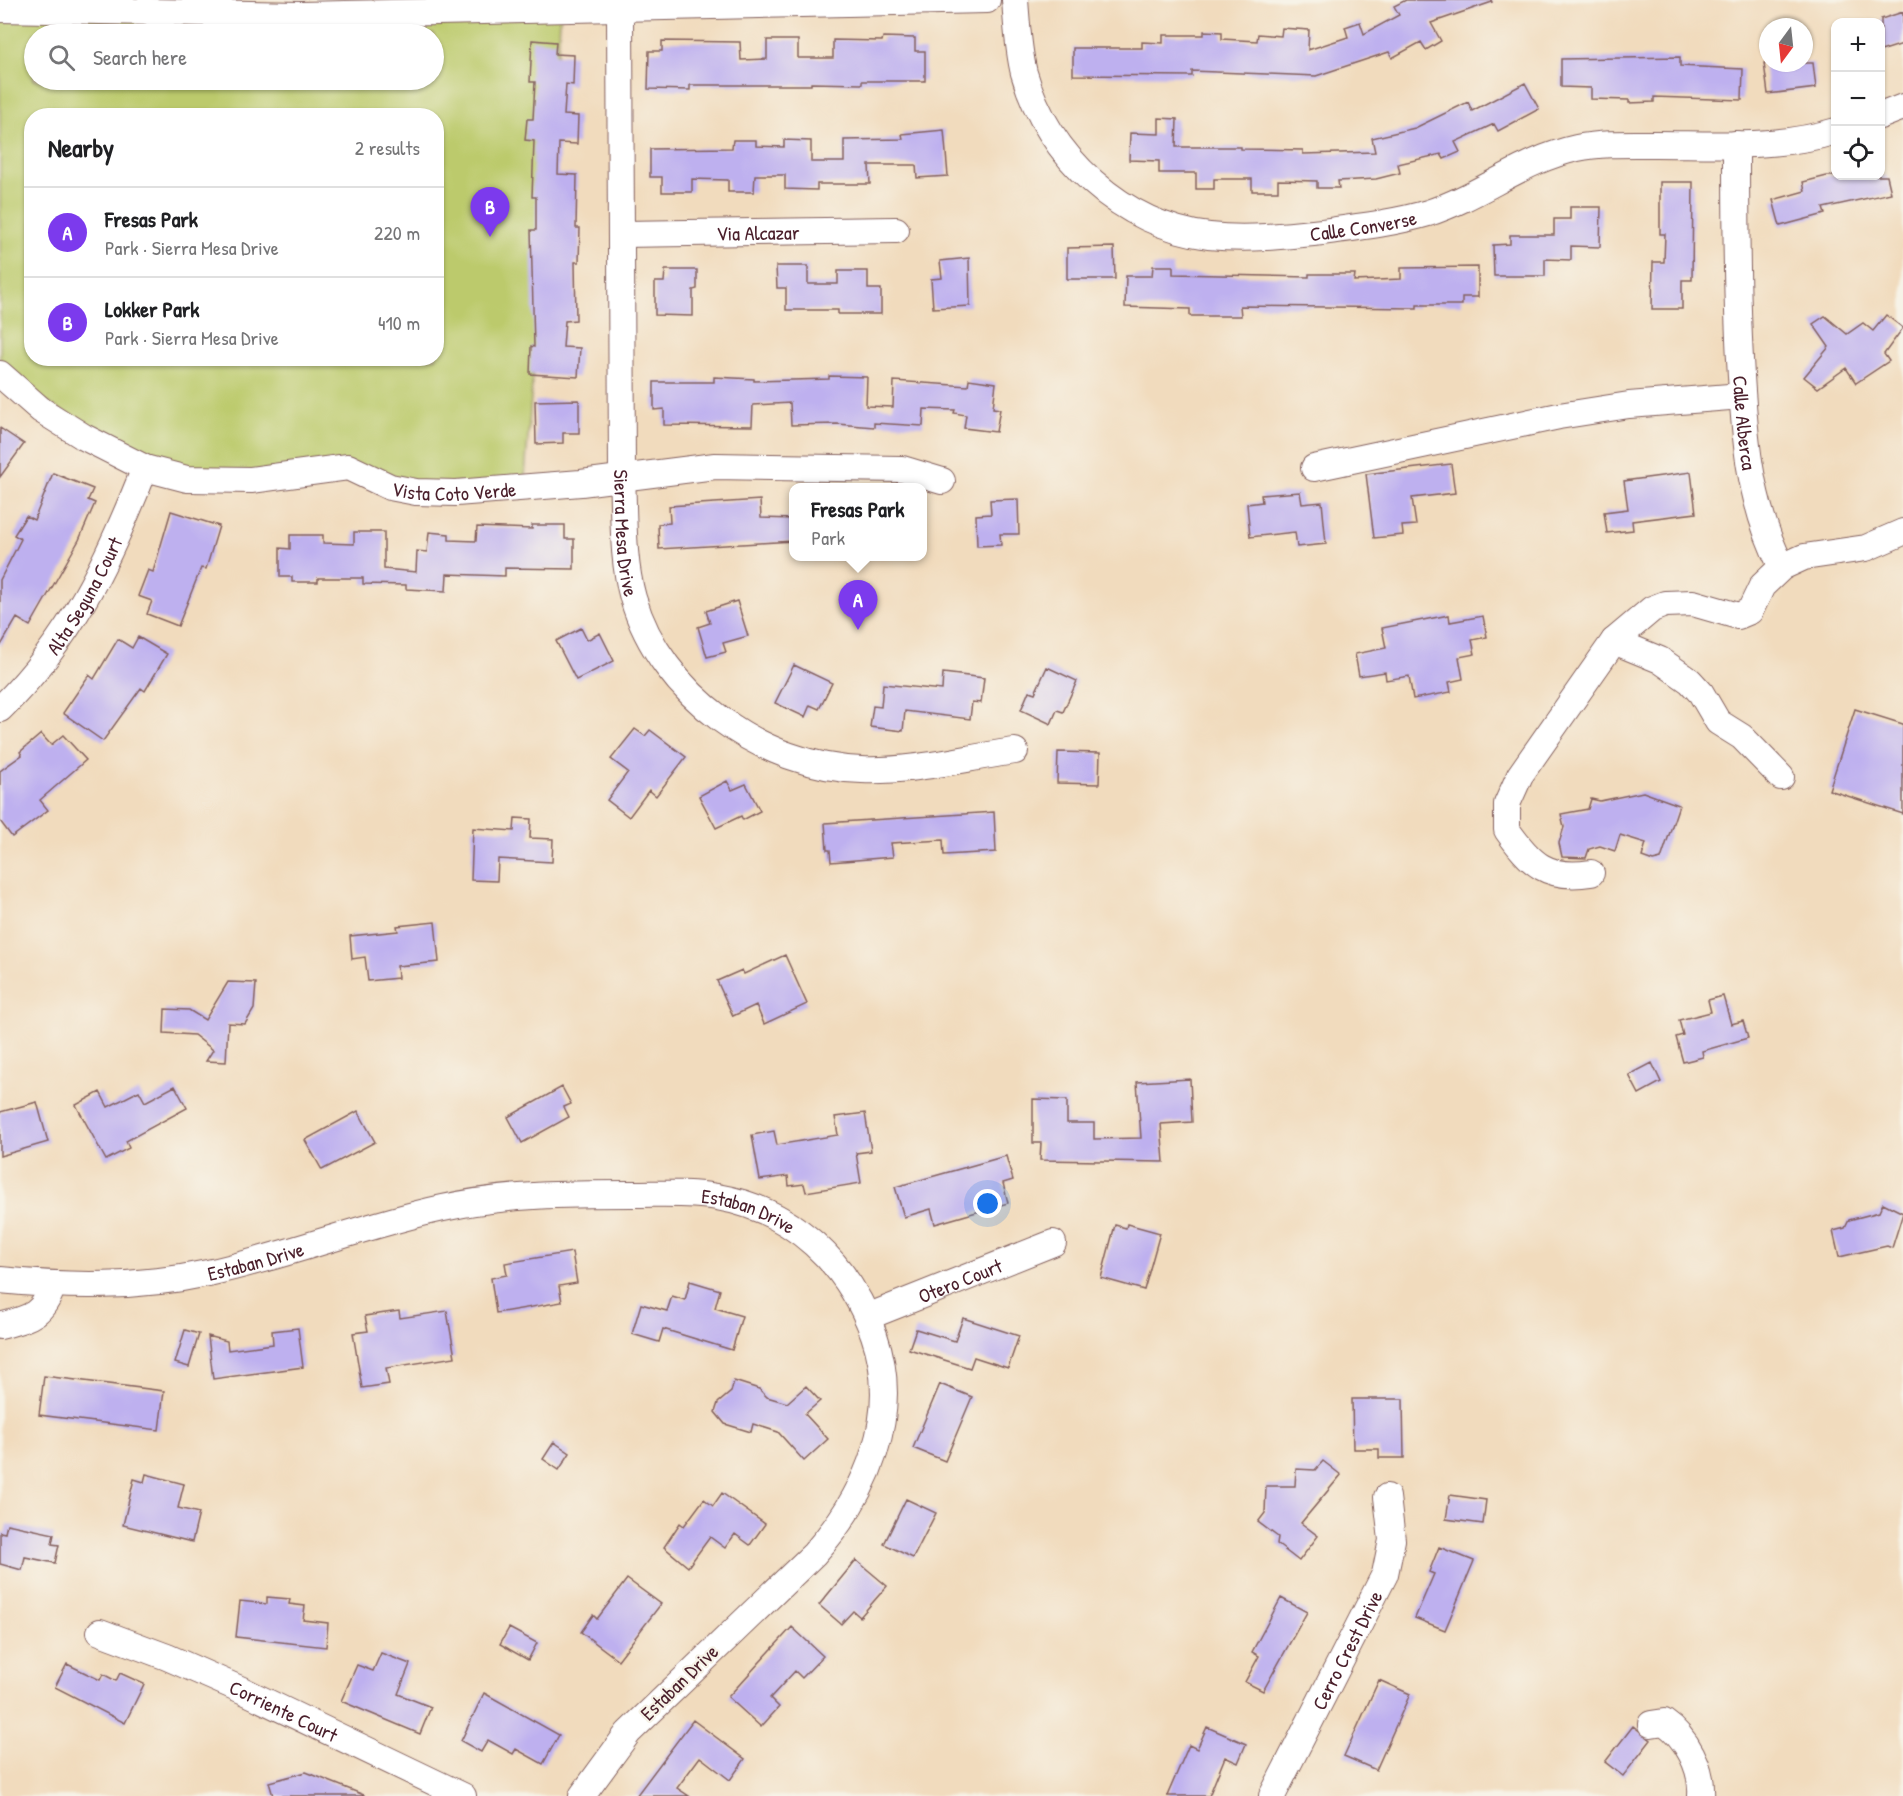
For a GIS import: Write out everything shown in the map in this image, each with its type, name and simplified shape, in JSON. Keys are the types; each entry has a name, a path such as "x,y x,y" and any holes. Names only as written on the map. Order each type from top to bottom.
{"street":[{"path":"0,9 53,5 300,15 415,6 620,9 987,0"},
{"name":"Calle Converse","path":"1015,0 1019,49 1031,94 1053,136 1067,155 1091,181 1119,202 1161,223 1207,236 1230,238 1282,236 1402,220 1454,203 1538,159 1585,147 1610,144 1736,144 1791,141 1831,132"},
{"name":"Sierra Mesa Drive","path":"620,9 622,476 628,574 640,618 657,651 679,681 732,727 786,754 810,762 860,770 886,770 1015,751"},
{"path":"1885,114 1903,107"},
{"name":"Calle Alberca","path":"1736,144 1737,298 1744,432 1755,501 1769,543 1782,567"},
{"name":"Via Alcazar","path":"622,234 896,230"},
{"name":"Vista Coto Verde","path":"0,374 41,410 84,438 145,468 187,479 251,480 348,467 390,487 416,492 456,493 524,489 715,466 902,470 942,481"},
{"path":"1314,468 1559,416 1629,405 1742,396"},
{"name":"Alta Seguna Court","path":"0,708 22,688 56,645 86,600 116,541 145,468"},
{"path":"1591,873 1562,876 1549,872 1530,857 1507,830 1507,804 1520,775 1614,640 1644,615 1665,604 1693,603 1738,616 1744,615 1750,610 1762,586 1782,567 1804,557 1866,548 1903,532"},
{"path":"1614,640 1660,660 1690,681 1701,693 1718,722 1742,737 1781,777"},
{"name":"Estaban Drive","path":"0,1280 53,1285 132,1284 207,1273 391,1221 479,1201 550,1194 694,1194 735,1200 791,1225 823,1251 840,1270 867,1317 882,1365 883,1414 870,1466 847,1512 814,1554 628,1732 582,1796"},
{"name":"Otero Court","path":"867,1317 1053,1243"},
{"path":"0,1326 39,1312 47,1303 53,1285"},
{"name":"Cerro Crest Drive","path":"1272,1796 1385,1574 1392,1540 1386,1497"},
{"name":"Corriente Court","path":"100,1632 167,1657 242,1690 463,1796"},
{"path":"1652,1724 1664,1722 1677,1731 1688,1746 1696,1768 1701,1796"}],"green space":[{"path":"0,9 561,9 524,489 456,493 347,467 169,476 0,374"}],"building":[{"path":"1406,0 1491,0 1492,2 1431,23 1441,41 1426,50 1421,42 1392,58 1389,52 1316,76 1192,71 1192,76 1073,75 1073,48 1142,48 1142,42 1163,43 1163,35 1204,35 1204,31 1222,32 1222,39 1257,41 1258,34 1281,36 1282,28 1309,30 1308,50 1348,37 1345,27 1360,22 1364,34 1399,15 1394,6"},
{"path":"1903,12 1903,44 1885,50 1884,18"},
{"path":"883,37 915,38 915,51 925,51 925,81 862,81 862,84 811,83 811,85 690,85 690,90 648,89 649,51 662,51 662,41 740,42 741,60 767,59 767,40 798,40 798,58 833,58 833,40 882,41"},
{"path":"532,40 556,42 555,54 574,55 573,85 566,84 564,115 578,116 577,144 559,143 558,174 577,175 576,228 580,228 579,262 575,262 576,320 565,321 563,347 580,348 578,377 530,374 531,346 534,347 531,230 536,230 536,197 532,197 534,141 525,140 527,119 533,119 535,82 530,82"},
{"path":"1680,57 1680,66 1743,69 1742,100 1654,97 1654,102 1629,103 1629,100 1591,99 1591,88 1561,87 1561,59"},
{"path":"1813,63 1816,88 1768,94 1765,72 1813,72"},
{"path":"1525,83 1539,109 1498,131 1494,124 1455,142 1460,152 1444,159 1441,154 1398,164 1400,173 1376,179 1338,181 1339,188 1317,188 1317,181 1278,180 1278,191 1252,191 1252,179 1214,179 1214,189 1196,189 1196,173 1159,173 1159,161 1129,160 1130,133 1159,134 1159,118 1177,119 1176,147 1303,150 1303,154 1375,152 1372,138 1415,128 1468,102 1472,111"},
{"path":"944,130 948,176 917,178 916,165 869,165 870,184 817,184 817,190 785,189 785,175 755,175 754,192 728,192 728,180 692,179 692,192 662,192 662,177 650,177 650,149 732,148 733,140 756,140 756,146 784,147 784,140 811,141 811,162 844,162 844,140 903,139 902,134"},
{"path":"1827,176 1831,176 1831,180 1885,180 1887,176 1891,193 1823,208 1825,214 1780,226 1773,200 1805,191 1803,182"},
{"path":"1660,182 1693,182 1692,280 1682,280 1682,309 1652,309 1653,262 1664,262 1665,234 1660,234"},
{"path":"1570,207 1601,207 1600,247 1571,246 1571,260 1545,259 1545,276 1494,276 1493,245 1510,244 1510,235 1554,235 1554,219 1570,219"},
{"path":"1114,247 1115,279 1067,279 1067,248"},
{"path":"969,258 970,306 933,308 931,279 942,278 940,261"},
{"path":"776,266 808,266 808,284 838,284 838,271 868,271 868,289 881,289 881,314 838,314 838,310 786,310 786,288 777,288"},
{"path":"1153,266 1173,266 1173,274 1309,277 1309,274 1355,274 1354,281 1401,279 1401,268 1478,267 1478,297 1462,297 1462,305 1417,305 1417,308 1240,306 1241,316 1190,316 1190,309 1125,307 1126,276 1152,276"},
{"path":"665,270 697,270 697,289 693,290 693,316 655,315 655,282 664,282"},
{"path":"1886,315 1903,328 1884,354 1889,361 1856,383 1846,368 1818,388 1804,377 1829,347 1813,324 1825,316 1847,334 1863,323 1873,331"},
{"path":"829,376 867,377 866,406 893,407 894,381 968,386 969,379 996,383 993,408 1000,409 996,432 964,428 966,415 954,413 955,410 924,409 923,426 874,423 874,427 837,424 791,425 790,403 753,405 752,426 664,425 664,409 654,410 654,382 714,382 714,377 754,379 754,381 829,379"},
{"path":"579,400 579,433 563,433 563,443 536,444 535,401"},
{"path":"0,428 24,444 0,477"},
{"path":"1451,464 1455,493 1412,498 1416,525 1402,526 1403,535 1374,538 1366,474"},
{"path":"1691,472 1696,513 1632,521 1633,530 1607,533 1604,512 1628,509 1624,481"},
{"path":"53,473 93,489 88,500 95,503 79,540 30,626 17,618 0,647 0,580 21,539 14,535 26,516 34,520"},
{"path":"1300,492 1302,504 1322,502 1326,544 1297,547 1295,532 1250,537 1247,504 1262,502 1261,495"},
{"path":"1018,499 1019,534 1000,534 1001,545 977,546 976,515 991,514 990,500"},
{"path":"760,500 761,518 789,519 789,541 659,549 658,524 670,523 669,506"},
{"path":"171,511 219,526 206,569 201,568 178,626 147,614 152,601 138,596 148,570 153,572"},
{"path":"532,525 565,525 565,539 574,539 574,569 505,568 505,576 447,574 446,591 406,589 406,585 363,584 363,578 318,578 318,582 292,582 292,577 280,577 280,548 290,549 290,535 323,535 323,543 354,544 354,532 384,532 384,569 416,572 417,551 427,552 429,532 449,534 449,540 476,541 477,527 532,529"},
{"path":"737,601 748,636 723,643 726,652 707,657 698,627 710,623 706,611"},
{"path":"1449,615 1450,622 1483,616 1487,637 1472,640 1475,654 1459,657 1463,679 1449,682 1451,692 1413,699 1409,676 1386,680 1385,672 1359,676 1355,654 1386,648 1382,628"},
{"path":"581,628 587,640 600,633 614,661 576,680 556,641"},
{"path":"138,637 167,654 145,691 141,688 103,741 63,713 89,675 94,679 118,639 132,648"},
{"path":"794,665 832,683 819,709 810,705 805,717 775,703"},
{"path":"1047,667 1077,681 1063,712 1057,710 1051,724 1021,710 1029,691 1035,693"},
{"path":"943,673 984,678 981,703 972,702 970,719 905,711 903,731 870,727 873,706 881,707 883,684 942,690"},
{"path":"1855,709 1903,724 1903,814 1829,790"},
{"path":"635,729 645,736 650,730 686,757 656,796 649,790 629,817 607,800 628,772 611,759"},
{"path":"41,734 51,745 63,735 86,760 40,800 48,810 12,837 0,821 0,771 22,755 20,752"},
{"path":"1058,752 1100,753 1099,784 1057,783"},
{"path":"727,781 732,790 746,784 760,811 743,820 741,816 716,828 699,796"},
{"path":"1643,792 1679,805 1661,859 1653,861 1642,857 1646,843 1620,835 1615,851 1600,846 1589,849 1586,858 1562,857 1559,843 1564,827 1561,814 1588,809 1591,799 1600,801"},
{"path":"994,812 996,852 944,855 943,840 891,843 893,857 831,862 830,850 827,850 825,823"},
{"path":"515,818 531,819 530,838 553,839 552,862 498,859 497,881 471,880 473,828 514,831"},
{"path":"435,922 439,962 397,966 398,978 368,981 365,957 352,959 350,936 398,931 397,926"},
{"path":"785,955 807,1004 764,1024 756,1005 733,1016 717,981 742,970 744,974"},
{"path":"228,982 256,983 254,1009 245,1024 228,1023 226,1062 206,1061 213,1050 194,1035 164,1033 165,1009 189,1010 205,1020"},
{"path":"1723,996 1731,1024 1743,1021 1748,1038 1702,1051 1703,1057 1683,1062 1676,1037 1683,1035 1679,1020 1711,1012 1708,1000"},
{"path":"1652,1063 1661,1082 1639,1094 1629,1075"},
{"path":"1190,1079 1192,1122 1161,1124 1164,1162 1040,1160 1041,1143 1033,1143 1033,1099 1067,1100 1067,1123 1094,1123 1094,1139 1141,1138 1137,1082"},
{"path":"175,1086 187,1108 126,1141 129,1148 106,1160 76,1105 100,1092 108,1107 139,1091 145,1102"},
{"path":"562,1087 571,1104 564,1107 569,1117 522,1143 508,1117"},
{"path":"37,1102 48,1142 0,1156 0,1112"},
{"path":"358,1111 375,1142 322,1170 305,1140"},
{"path":"865,1113 871,1151 856,1153 861,1183 806,1192 804,1184 789,1186 788,1176 760,1180 752,1135 774,1131 777,1145 838,1135 835,1117"},
{"path":"1006,1156 1013,1180 1003,1183 1008,1203 935,1224 931,1209 904,1217 895,1187"},
{"path":"1883,1203 1903,1213 1892,1248 1887,1246 1839,1257 1833,1231 1845,1228 1849,1220 1879,1212"},
{"path":"1127,1224 1160,1233 1144,1290 1101,1278 1115,1225 1126,1228"},
{"path":"572,1252 577,1283 559,1286 562,1302 496,1313 491,1278 507,1275 505,1263"},
{"path":"690,1281 720,1290 715,1308 742,1316 732,1350 663,1329 659,1342 632,1334 641,1304 667,1311 672,1296 685,1300"},
{"path":"399,1311 400,1318 447,1311 455,1357 386,1368 389,1384 362,1388 353,1333 368,1331 365,1316"},
{"path":"963,1318 1019,1336 1008,1368 974,1357 970,1368 909,1349 916,1329 955,1341"},
{"path":"298,1328 303,1367 213,1379 208,1336 227,1341 228,1350 273,1344 272,1331"},
{"path":"185,1330 199,1334 189,1367 175,1363"},
{"path":"44,1376 164,1391 159,1430 39,1415"},
{"path":"734,1381 759,1389 767,1397 787,1403 806,1386 820,1401 805,1414 828,1439 804,1461 778,1432 753,1424 751,1432 725,1424 715,1412 718,1403 731,1392"},
{"path":"940,1384 972,1397 945,1461 913,1448"},
{"path":"1352,1399 1403,1399 1404,1458 1379,1458 1379,1449 1353,1449"},
{"path":"554,1442 570,1453 559,1470 543,1459"},
{"path":"1323,1461 1341,1475 1301,1523 1318,1536 1299,1561 1277,1544 1278,1537 1258,1522 1265,1513 1266,1486 1295,1486 1296,1469 1315,1470"},
{"path":"146,1474 184,1484 178,1508 199,1513 192,1542 123,1525 134,1479 144,1482"},
{"path":"722,1493 765,1524 750,1545 735,1534 725,1548 710,1537 688,1567 664,1547 680,1523 684,1526 704,1499 713,1506"},
{"path":"1450,1495 1486,1500 1483,1524 1446,1519"},
{"path":"906,1499 936,1513 913,1558 884,1544"},
{"path":"7,1524 54,1534 52,1544 59,1545 55,1563 25,1557 22,1570 0,1564 0,1532 5,1533"},
{"path":"1439,1547 1474,1561 1445,1630 1415,1618 1434,1574 1429,1572"},
{"path":"856,1560 887,1586 860,1617 853,1611 841,1624 819,1605"},
{"path":"627,1579 661,1604 618,1660 581,1632 593,1615 597,1619"},
{"path":"267,1597 290,1599 289,1604 305,1606 303,1620 328,1623 326,1647 236,1637 240,1601 267,1604"},
{"path":"1281,1598 1307,1612 1263,1691 1245,1682 1259,1656 1252,1652"},
{"path":"792,1627 823,1656 802,1678 795,1671 770,1698 779,1707 761,1727 728,1697"},
{"path":"509,1628 537,1643 528,1660 500,1644"},
{"path":"381,1653 410,1664 398,1694 431,1707 420,1734 341,1701 357,1665 373,1671"},
{"path":"67,1664 100,1680 103,1674 116,1681 120,1673 144,1684 125,1723 55,1687"},
{"path":"1379,1680 1410,1694 1376,1770 1344,1756"},
{"path":"484,1693 559,1735 543,1764 516,1749 513,1754 488,1740 481,1752 461,1741"},
{"path":"693,1720 745,1759 730,1780 700,1757 677,1788 689,1796 636,1796"},
{"path":"1633,1726 1651,1740 1623,1776 1605,1762"},
{"path":"1207,1727 1246,1744 1238,1763 1225,1757 1209,1796 1167,1796 1189,1745 1197,1749"},
{"path":"306,1772 364,1796 273,1796 269,1782"}],"place":[{"name":"Lokker Park","path":"490,237"},
{"name":"Fresas Park","path":"858,630"}]}
